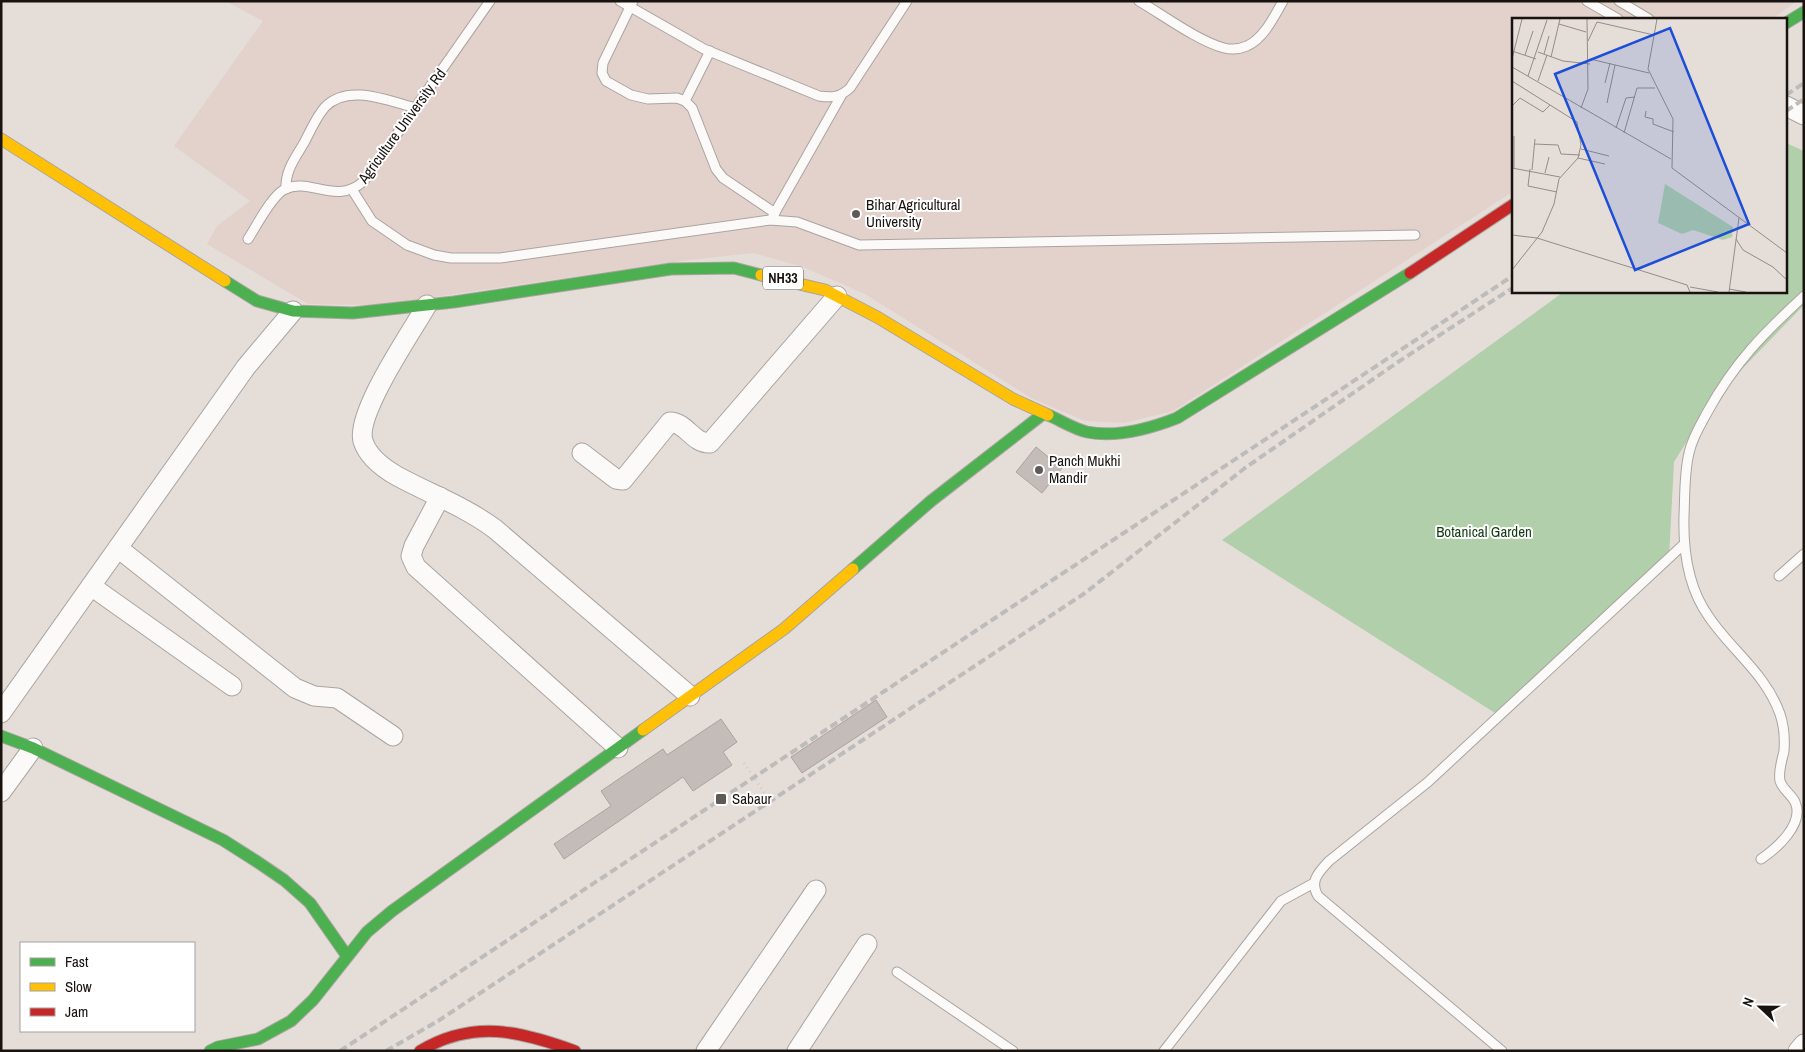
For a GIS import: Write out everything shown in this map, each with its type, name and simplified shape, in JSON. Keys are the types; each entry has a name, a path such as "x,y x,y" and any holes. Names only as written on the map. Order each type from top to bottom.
{"main road":[{"path":"1788,22 1804,12"},
{"name":"NH33","path":"3,144 257,301 293,311 353,313 427,305 671,269 725,268 768,274 825,290 877,317 926,348 1043,414 1086,432 1116,433 1150,429 1177,418 1404,277 1512,205"},
{"path":"210,1051 218,1047 258,1039 291,1021 313,1000 367,932 392,911 784,629 931,501 1043,414"},
{"path":"1,736 33,748 223,840 284,880 310,903 347,956"},
{"path":"420,1051 452,1034 485,1029 531,1036 575,1051"}],"street":[{"path":"1788,107 1804,115"},
{"path":"582,454 616,479 623,480 670,422 676,422 704,443 710,442 837,296"},
{"path":"427,305 368,407 362,425 363,440 369,453 382,467 474,514 494,528 690,696"},
{"path":"1,713 246,367 293,311"},
{"path":"440,497 414,546 411,556 416,567 618,748"},
{"path":"118,548 295,688 314,696 337,698 393,736"},
{"path":"91,586 232,686"},
{"path":"1,792 33,748"},
{"path":"706,1051 816,890"},
{"path":"796,1051 867,944"},
{"path":"1798,1051 1804,1044"}],"lane":[{"path":"620,1 631,4 710,51 820,96 831,98 841,96"},
{"path":"772,216 841,96 850,88 907,1"},
{"path":"1139,1 1212,43 1226,49 1238,49 1249,45 1259,37 1272,22 1283,1"},
{"path":"1587,1 1616,18"},
{"path":"1620,1 1647,18"},
{"name":"Agriculture University Rd","path":"286,189 294,187 343,192 353,191 364,181 416,108 486,2"},
{"path":"631,4 603,63 602,74 606,81 639,98 678,98 685,101 692,108 716,170 722,178 772,216"},
{"path":"685,101 710,51"},
{"path":"248,239 278,194 286,189 286,176 290,166 324,108 334,100 348,95 364,96 416,108"},
{"path":"353,191 372,221 386,232 407,245 434,255 450,258 500,258 772,216 797,222 859,245 1415,235"},
{"path":"1761,859 1780,845 1791,831 1797,814 1795,801 1780,782 1779,773 1784,740 1779,712 1760,676 1709,617 1695,592 1684,545 1685,473 1690,450 1698,430 1722,386 1742,357 1804,296"},
{"path":"1164,1051 1282,901 1314,883 1321,870 1330,861 1428,782 1684,545"},
{"path":"1779,576 1804,554"},
{"path":"1795,801 1804,796"},
{"path":"1314,883 1318,896 1502,1051"},
{"path":"898,972 1013,1051"}],"path":[{"path":"744,763 768,798"}],"shaded area":[{"name":"Bihar Agricultural University","path":"225,1 1797,1 1773,18 1512,18 1512,192 1173,411 1124,423 1085,421 1033,399 865,294 803,267 753,253 689,260 378,305 308,304 207,244 217,226 250,201 174,146 263,21"}],"green space":[{"name":"Botanical Garden","path":"1788,144 1804,151 1804,305 1713,399 1674,462 1669,558 1503,718 1222,540 1564,292 1788,292"}],"building":[{"name":"Panch Mukhi Mandir","path":"1036,447 1062,468 1042,493 1016,472"},
{"path":"876,700 887,717 802,773 791,757"},
{"path":"721,719 737,742 723,752 732,765 693,791 683,777 564,859 554,844 611,806 601,791 663,749 667,755"}],"railway":[{"path":"1788,94 1804,83"},
{"path":"1788,110 1804,99"},
{"path":"340,1051 1512,276"},
{"path":"386,1051 438,1021 1085,593 1245,468 1398,362 1512,288"}],"traffic: fast":[{"path":"1788,22 1804,12"},
{"path":"225,281 257,301 293,311 353,313 454,302 671,269 734,268 761,275"},
{"path":"1048,415 1082,431 1098,434 1144,429 1177,418 1410,273"},
{"path":"853,569 931,501 1043,414"},
{"path":"210,1051 218,1047 258,1039 291,1021 313,1000 367,932 392,911 643,730"},
{"path":"1,736 33,748 223,840 284,880 310,903 347,956"}],"traffic: slow":[{"path":"1,139 225,281"},
{"path":"761,275 825,290 877,317 1013,399 1048,415"},
{"path":"643,730 784,629 853,569"}],"traffic: jam":[{"path":"1410,273 1512,205"},
{"path":"420,1051 440,1041 478,1032 516,1034 575,1051"}],"place":[{"name":"Bihar Agricultural University","path":"856,214"},
{"name":"Panch Mukhi Mandir","path":"1039,470"},
{"name":"Sabaur","path":"721,799"}]}
